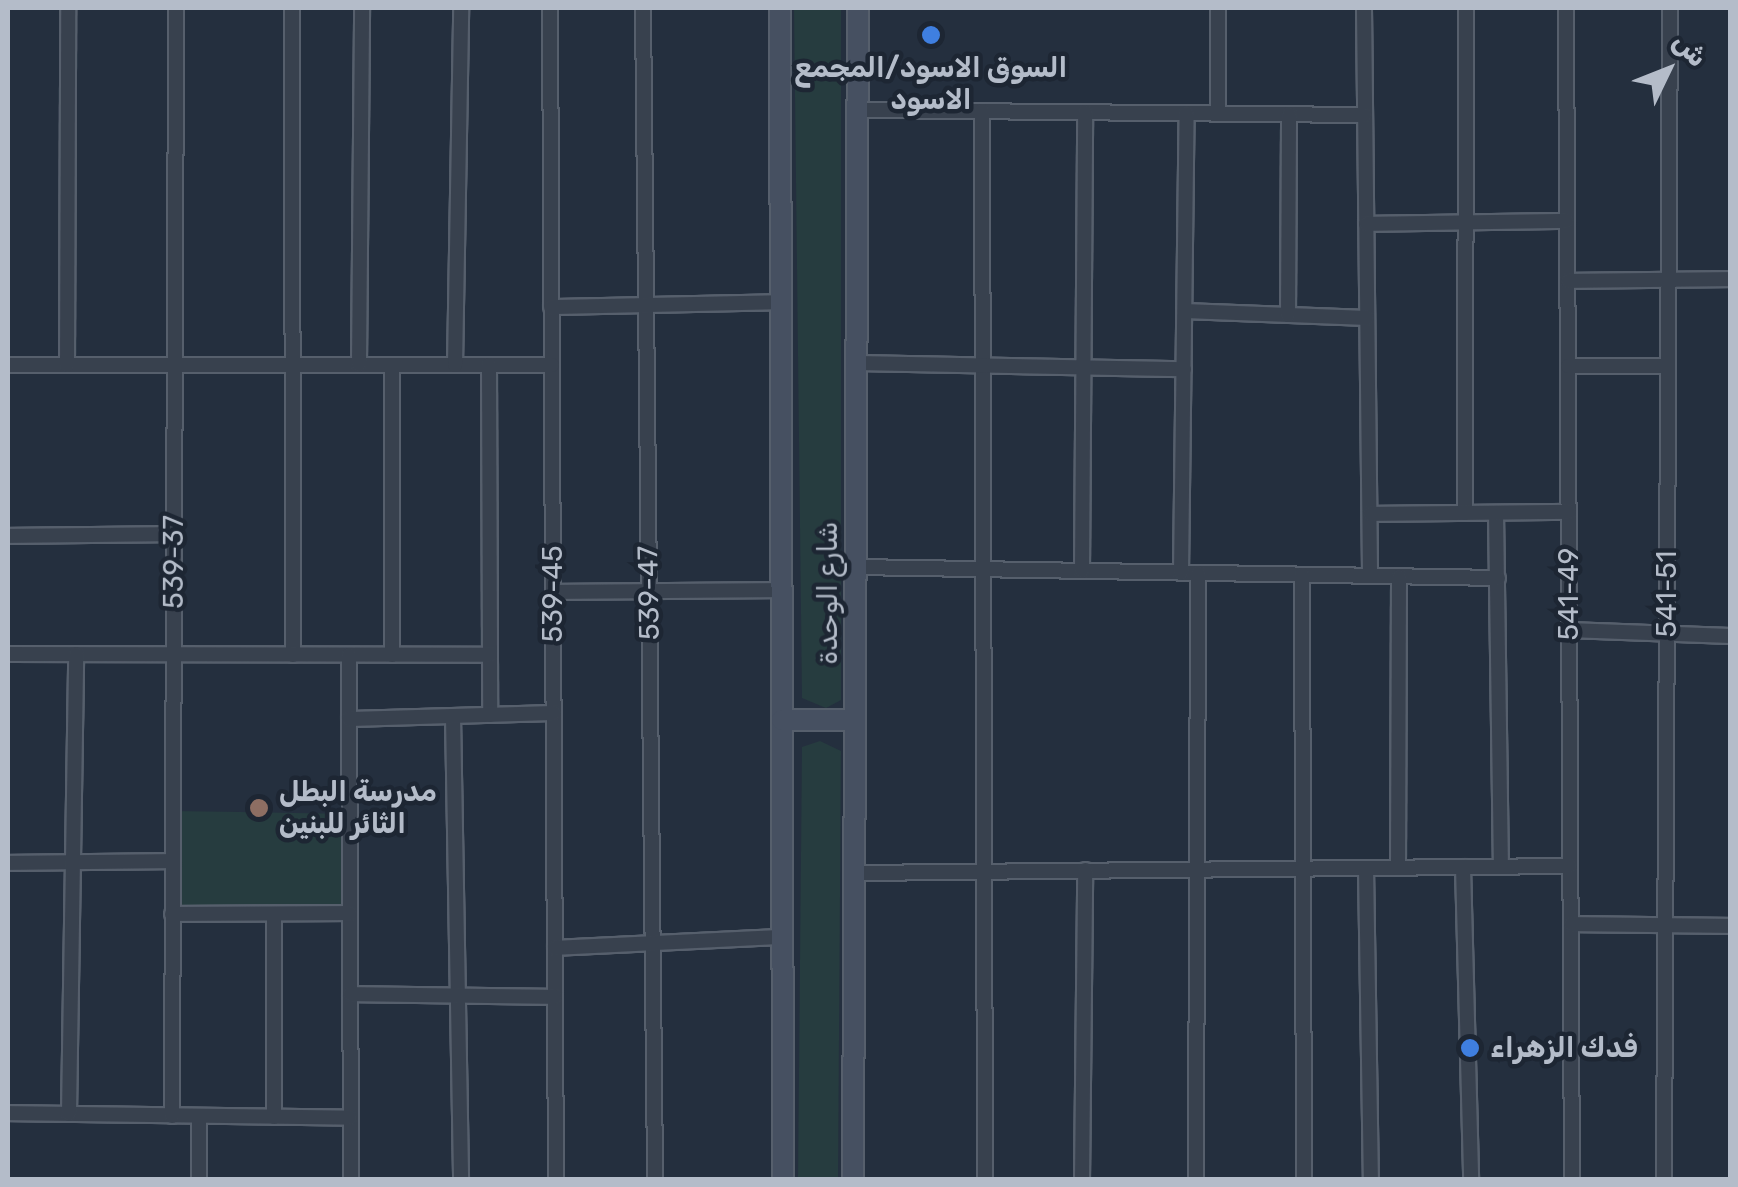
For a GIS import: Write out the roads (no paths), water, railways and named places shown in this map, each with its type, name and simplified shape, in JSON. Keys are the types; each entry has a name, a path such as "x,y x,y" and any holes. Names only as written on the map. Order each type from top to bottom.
{"street":[{"path":"67,365 68,8"},
{"name":"539-37","path":"172,1116 176,8"},
{"path":"292,8 293,655"},
{"path":"359,365 362,8"},
{"path":"455,365 462,8"},
{"name":"539-45","path":"550,8 556,1180"},
{"name":"539-47","path":"643,8 655,1180"},
{"name":"شارع الوحدة","path":"780,8 783,1180"},
{"name":"شارع الوحدة","path":"853,1180 858,8"},
{"path":"1218,8 1218,113"},
{"path":"1364,8 1370,576"},
{"path":"1466,8 1466,513"},
{"name":"541-49","path":"1566,8 1572,1180"},
{"name":"541-51","path":"1664,1180 1670,8"},
{"path":"858,110 1365,115"},
{"path":"982,111 986,1180"},
{"path":"1082,571 1086,367 1084,112"},
{"path":"1181,573 1188,113"},
{"path":"1288,315 1289,114"},
{"path":"1366,224 1568,220"},
{"path":"1568,281 1730,280"},
{"path":"551,307 781,302"},
{"path":"1184,311 1368,318"},
{"path":"857,364 1184,369"},
{"path":"8,365 552,365"},
{"path":"392,365 392,655"},
{"path":"489,365 490,715"},
{"path":"1568,366 1668,366"},
{"path":"1370,514 1569,512"},
{"path":"1496,513 1501,866"},
{"path":"8,536 174,534"},
{"path":"856,568 1498,578"},
{"path":"1196,1180 1198,573"},
{"path":"1302,575 1304,1180"},
{"path":"1398,576 1398,867"},
{"path":"553,592 782,590"},
{"path":"1570,630 1730,636"},
{"path":"8,654 490,655"},
{"path":"68,1114 76,654"},
{"path":"349,654 351,1180"},
{"path":"349,719 554,713"},
{"path":"453,716 461,1180"},
{"path":"782,720 855,720"},
{"path":"8,863 173,861"},
{"path":"854,873 1570,866"},
{"path":"1464,867 1471,1180"},
{"path":"1366,868 1371,1180"},
{"path":"1082,1180 1085,870"},
{"path":"172,914 350,913"},
{"path":"274,914 274,1117"},
{"path":"1571,924 1730,926"},
{"path":"555,948 782,938"},
{"path":"350,994 555,997"},
{"path":"8,1114 350,1118"},
{"path":"198,1180 199,1116"}],"place":[{"name":"السوق الاسود/المجمع الاسود","path":"931,35"},
{"name":"مدرسة البطل الثائر للبنين","path":"259,808"},
{"name":"فدك الزهراء","path":"1470,1048"}]}
